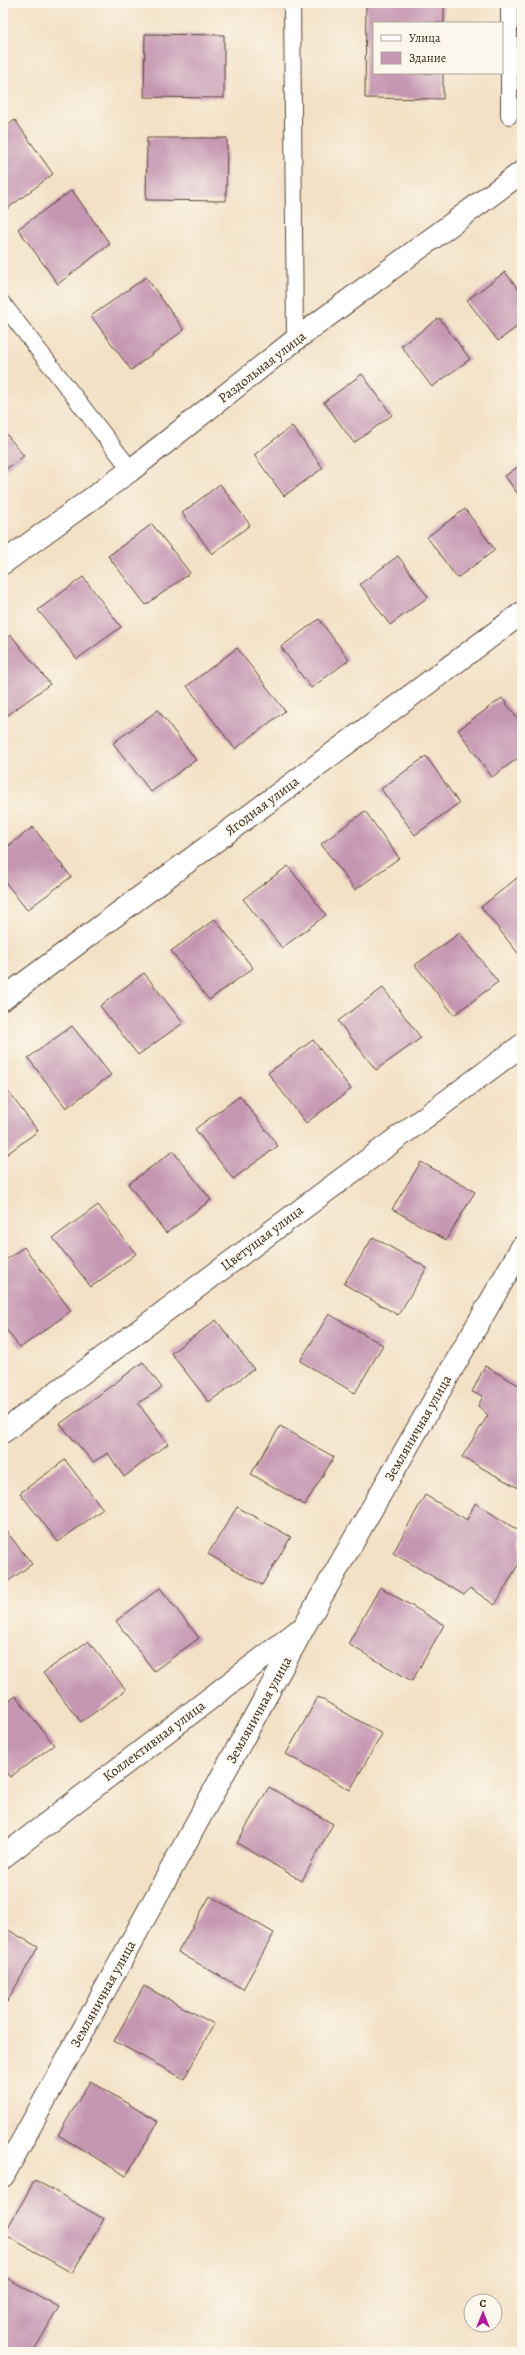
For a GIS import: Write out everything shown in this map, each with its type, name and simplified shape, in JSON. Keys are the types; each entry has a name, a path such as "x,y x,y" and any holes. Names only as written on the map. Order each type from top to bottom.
{"street":[{"name":"Раздольная улица","path":"3,563 131,470 295,340 522,172"},
{"name":"Ягодная улица","path":"3,999 522,613"},
{"name":"Цветущая улица","path":"3,1432 522,1045"},
{"name":"Земляничная улица","path":"3,2176 305,1625 522,1247"},
{"name":"Коллективная улица","path":"3,1857 305,1625"}],"lane":[{"path":"292,3 295,340"},
{"path":"508,3 509,116"},
{"path":"3,304 131,470"}],"building":[{"path":"366,3 444,3 444,22 373,22 373,74 443,74 443,99 365,98"},
{"path":"145,34 224,35 224,98 144,97"},
{"path":"15,120 53,174 3,212 3,129"},
{"path":"147,138 227,138 226,201 146,200"},
{"path":"72,190 110,244 58,284 18,229"},
{"path":"505,272 522,294 522,323 498,341 467,300"},
{"path":"146,277 184,330 131,370 91,316"},
{"path":"439,318 470,359 432,387 401,346"},
{"path":"362,374 392,415 354,443 324,402"},
{"path":"292,426 323,468 284,496 254,455"},
{"path":"3,430 24,456 3,471"},
{"path":"522,464 522,500 505,476"},
{"path":"220,484 250,525 212,554 182,513"},
{"path":"465,509 495,550 457,578 427,537"},
{"path":"152,524 190,573 146,605 108,556"},
{"path":"398,556 428,597 390,625 360,584"},
{"path":"83,577 121,627 77,659 38,610"},
{"path":"319,619 349,660 311,688 281,647"},
{"path":"11,635 50,684 5,717 3,715 3,641"},
{"path":"237,648 285,711 235,749 187,686"},
{"path":"502,698 522,724 522,755 492,777 458,730"},
{"path":"158,710 196,760 151,792 113,743"},
{"path":"426,756 459,803 415,835 381,789"},
{"path":"365,811 399,858 355,890 321,844"},
{"path":"33,827 71,877 27,910 3,879 3,850"},
{"path":"288,866 326,915 282,948 243,899"},
{"path":"522,874 522,958 481,907"},
{"path":"215,919 253,968 209,1000 171,951"},
{"path":"460,933 498,982 454,1015 415,965"},
{"path":"144,973 183,1023 138,1055 100,1006"},
{"path":"383,988 421,1038 376,1070 338,1021"},
{"path":"72,1026 111,1075 66,1108 28,1058"},
{"path":"313,1040 351,1089 306,1123 268,1073"},
{"path":"3,1085 38,1131 3,1157"},
{"path":"240,1096 278,1146 233,1179 195,1129"},
{"path":"173,1151 211,1200 166,1233 128,1184"},
{"path":"421,1162 475,1192 446,1240 392,1209"},
{"path":"98,1205 136,1254 91,1287 53,1238"},
{"path":"373,1237 427,1268 398,1315 344,1284"},
{"path":"24,1247 71,1311 20,1348 3,1325 3,1262"},
{"path":"329,1314 383,1345 355,1393 300,1361"},
{"path":"216,1320 254,1369 209,1402 171,1353"},
{"path":"143,1362 162,1388 138,1403 168,1444 124,1477 108,1453 93,1462 60,1424"},
{"path":"485,1366 522,1387 522,1490 462,1457 488,1415 478,1406 483,1396 472,1392"},
{"path":"280,1426 334,1457 305,1505 251,1474"},
{"path":"65,1460 103,1509 58,1542 20,1493"},
{"path":"425,1495 467,1520 475,1503 522,1533 522,1558 495,1605 470,1588 464,1595 393,1553"},
{"path":"237,1507 291,1537 262,1585 208,1554"},
{"path":"3,1527 32,1564 3,1585"},
{"path":"380,1587 444,1625 412,1681 348,1644"},
{"path":"160,1588 199,1638 154,1671 116,1621"},
{"path":"88,1641 126,1690 81,1722 43,1673"},
{"path":"16,1696 54,1745 10,1777 3,1769 3,1705"},
{"path":"318,1697 382,1734 350,1790 286,1754"},
{"path":"269,1787 333,1824 302,1881 237,1843"},
{"path":"210,1896 274,1933 243,1989 178,1952"},
{"path":"3,1927 38,1947 7,2002 3,2000"},
{"path":"144,1986 214,2024 184,2079 114,2041"},
{"path":"90,2081 158,2122 126,2176 58,2135"},
{"path":"35,2180 104,2219 72,2273 4,2234"},
{"path":"3,2276 59,2307 33,2352 3,2352"}]}
